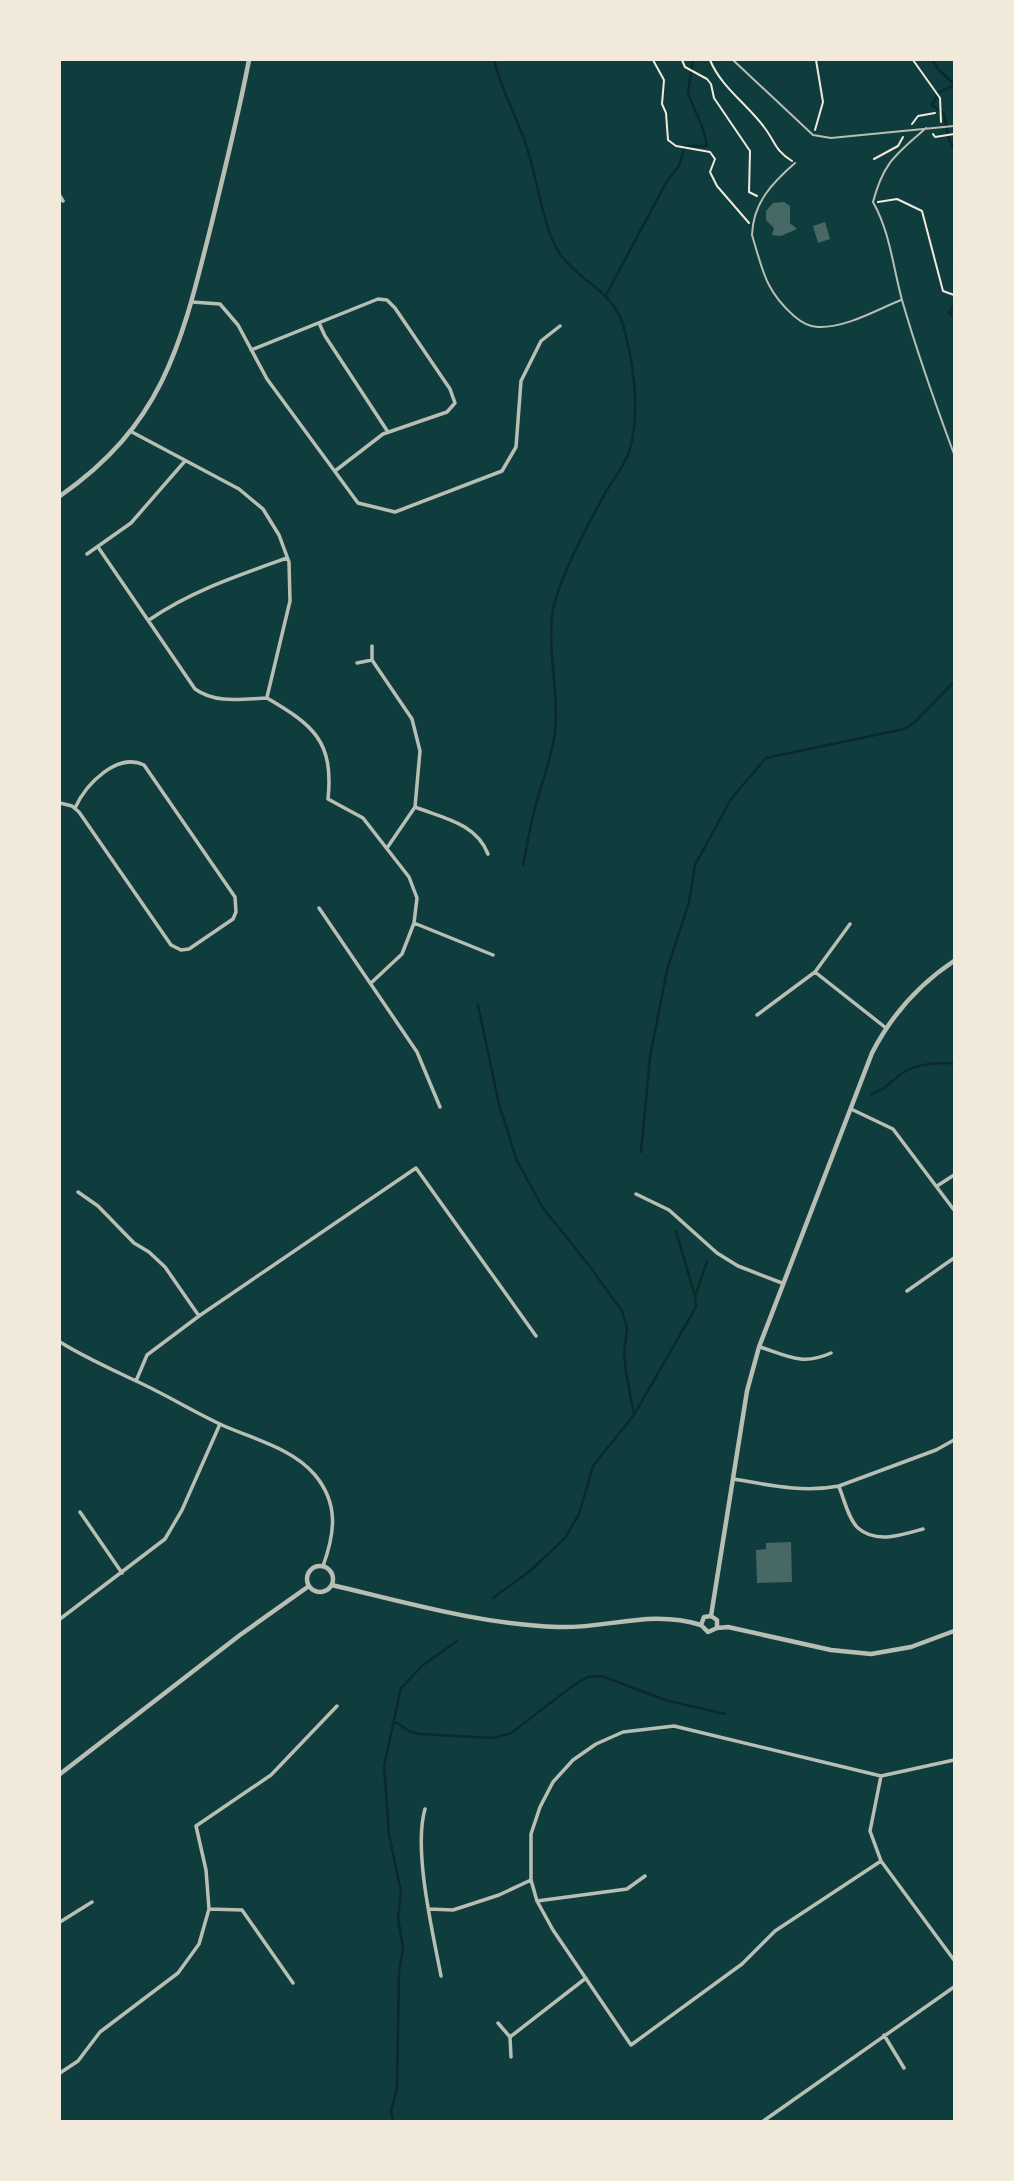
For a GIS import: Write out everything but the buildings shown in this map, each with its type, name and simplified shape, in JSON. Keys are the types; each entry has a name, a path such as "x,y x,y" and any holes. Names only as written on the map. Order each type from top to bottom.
{"street":[{"path":"60,496 92,471 130,431 168,371 192,302 234,140 249,60"},
{"path":"60,196 63,201"},
{"path":"251,350 377,299 387,300 396,308 450,389 455,403 447,412 388,432 335,471"},
{"path":"192,302 220,304 238,325 267,379 358,503 395,512 502,471 516,447 521,381 541,341 560,326"},
{"path":"319,323 324,335 388,432"},
{"path":"130,431 239,489 263,509 279,535 287,558 290,601 267,698"},
{"path":"88,554 131,523 186,461"},
{"path":"98,547 195,689 204,695 221,699 267,698 301,718 319,738 328,765 328,799 363,818 409,877 417,898 410,939 402,954 371,983"},
{"path":"149,620 170,605 287,558"},
{"path":"372,646 372,660 412,719 420,751 415,807 387,848"},
{"path":"357,663 372,660"},
{"path":"60,803 75,808 171,945 181,950 189,949 233,919 236,912 235,897 144,765 135,761 115,764 79,798 75,808"},
{"path":"415,807 472,829 488,853"},
{"path":"318,908 417,1052 440,1107"},
{"path":"414,923 493,955"},
{"path":"757,1015 815,972 850,924"},
{"path":"712,1616 747,1391 759,1347 782,1283 868,1063 886,1028 914,992 954,961"},
{"path":"815,972 886,1028"},
{"path":"851,1109 893,1129 954,1210"},
{"path":"135,1381 147,1355 199,1316 416,1168 536,1336"},
{"path":"937,1186 954,1175"},
{"path":"78,1192 98,1206 134,1243 165,1267 199,1316"},
{"path":"636,1194 669,1210 717,1253 738,1266 782,1283"},
{"path":"907,1291 954,1258"},
{"path":"60,1342 90,1361 295,1457 316,1476 333,1514 333,1535 323,1566"},
{"path":"759,1347 805,1361 831,1353"},
{"path":"60,1619 165,1539 182,1510 220,1424"},
{"path":"734,1479 803,1490 839,1486 936,1450 954,1440"},
{"path":"839,1486 857,1527 873,1536 894,1537 923,1529"},
{"path":"80,1512 122,1573"},
{"path":"332,1585 332,1572 323,1566 318,1565 310,1570 306,1578 309,1587 319,1592 332,1585 424,1606 537,1626 580,1627 638,1618 659,1618 701,1625"},
{"path":"60,1774 229,1643 309,1587"},
{"path":"717,1628 717,1620 712,1616 704,1617 701,1625 703,1630 708,1632 728,1627 831,1650 872,1654 911,1647 954,1631"},
{"path":"60,2073 78,2061 100,2032 178,1973 199,1944 209,1909 206,1870 196,1826 271,1775 337,1706"},
{"path":"881,1861 775,1931 741,1964 631,2045 553,1930 537,1901 531,1880 531,1834 540,1807 553,1782 573,1760 596,1744 623,1732 674,1726 881,1776 954,1760"},
{"path":"881,1776 870,1831 881,1861 954,1960"},
{"path":"425,1810 419,1828 441,1976"},
{"path":"537,1901 627,1889 645,1876"},
{"path":"429,1909 453,1910 499,1895 531,1880"},
{"path":"60,1922 92,1902"},
{"path":"209,1909 242,1910 293,1983"},
{"path":"510,2037 586,1978"},
{"path":"762,2122 954,1987"},
{"path":"498,2023 510,2037 510,2057"},
{"path":"884,2035 904,2068"}],"lane":[{"path":"733,60 813,135 831,138 954,126"},
{"path":"926,128 888,161 873,202 883,219 902,299 954,454"},
{"path":"795,163 769,186 761,198 752,226 752,235 765,279 772,293 792,314 810,326 820,327 839,324 902,299"}],"path":[{"path":"653,60 664,80 662,104 666,113 668,139 676,146 710,152 715,159 710,172 745,221 752,226"},
{"path":"682,60 685,67 711,84 714,99 750,151 750,192 761,198"},
{"path":"710,60 727,88 765,128 775,147 795,163"},
{"path":"813,135 822,102 816,60"},
{"path":"913,60 940,98 942,126"},
{"path":"874,159 898,146 918,116 935,113"},
{"path":"934,126 932,132 935,137 953,133"},
{"path":"873,202 897,199 922,211 943,291 954,295"}],"waterway":[{"path":"494,60 527,148 554,243 568,264 605,296 619,315 631,358 635,404 628,455 577,546 554,605 551,637 556,700 555,732 523,865"},
{"path":"606,295 667,181 679,166 685,146 707,146 688,93 693,60"},
{"path":"932,60 954,84"},
{"path":"954,85 938,93 932,105 944,114 954,149"},
{"path":"954,305 949,313 954,316"},
{"path":"641,1152 650,1057 667,970 689,902 695,865 731,799 766,758 904,729 914,723 954,682"},
{"path":"478,1005 499,1104 517,1161 543,1208 622,1311 627,1328 624,1353 634,1415"},
{"path":"871,1094 910,1069 929,1064 954,1063"},
{"path":"493,1598 530,1571 565,1538 579,1514 593,1466 634,1415 696,1307 676,1231"},
{"path":"696,1294 707,1261"},
{"path":"393,2122 391,2111 397,2088 399,1972 403,1949 398,1918 401,1892 389,1834 384,1766 401,1688 423,1665 457,1641"},
{"path":"394,1721 419,1734 494,1738 511,1733 574,1685 588,1677 602,1676 665,1700 725,1714"}]}
